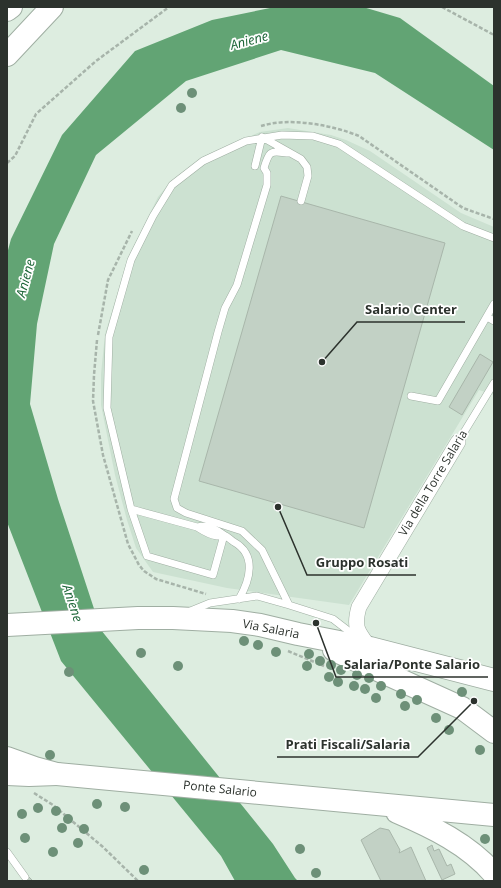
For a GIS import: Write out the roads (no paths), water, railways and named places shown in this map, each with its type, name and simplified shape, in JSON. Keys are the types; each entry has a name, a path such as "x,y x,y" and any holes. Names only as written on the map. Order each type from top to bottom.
{"main road":[{"path":"7,10 11,7"},
{"path":"7,32 43,7"},
{"path":"7,55 52,7"},
{"name":"Via Salaria","path":"7,625 138,618 173,618 243,623 275,628 292,642 370,648 494,680"},
{"path":"292,642 462,708 494,732"},
{"path":"7,758 57,774"},
{"path":"7,774 57,774"},
{"name":"Ponte Salario","path":"57,774 377,804"},
{"path":"377,804 494,815"},
{"path":"377,804 447,836 478,858 494,874"}],"street":[{"name":"Via della Torre Salaria","path":"370,648 356,626 356,619 360,607 458,442"}],"lane":[{"path":"224,536 213,575 147,556 131,509 107,408 109,337 131,260 153,216 172,185 203,161 246,141 262,137 282,135 313,136 339,144 462,226 494,238"},
{"path":"262,137 301,159 307,167 308,176 301,201"},
{"path":"254,166 262,137"},
{"path":"289,605 262,550 242,531 186,513 177,508 174,499 225,308 237,285 267,185 267,173 264,168 268,155 272,152 290,153"},
{"path":"411,396 438,401 494,304"},
{"path":"486,317 494,321"},
{"name":"Via della Torre Salaria","path":"458,442 494,383"},
{"path":"131,509 198,527 203,526 217,530 238,544 248,555 250,571 244,590 239,598"},
{"path":"173,618 210,603 257,596 333,619 370,648"},
{"path":"7,852 25,877"}],"water":[{"name":"Aniene","path":"275,7 363,7 400,18 494,86 494,150 375,73 281,50 186,81 96,155 54,244 37,324 30,404 58,499 101,630 273,844 298,881 235,881 221,856 61,661 7,522 7,254 11,239 62,135 135,51 212,20"}],"place":[{"name":"Salario Center","path":"322,362"},
{"name":"Gruppo Rosati","path":"278,507"},
{"name":"Salaria/Ponte Salario","path":"316,623"},
{"name":"Prati Fiscali/Salaria","path":"474,701"}]}
